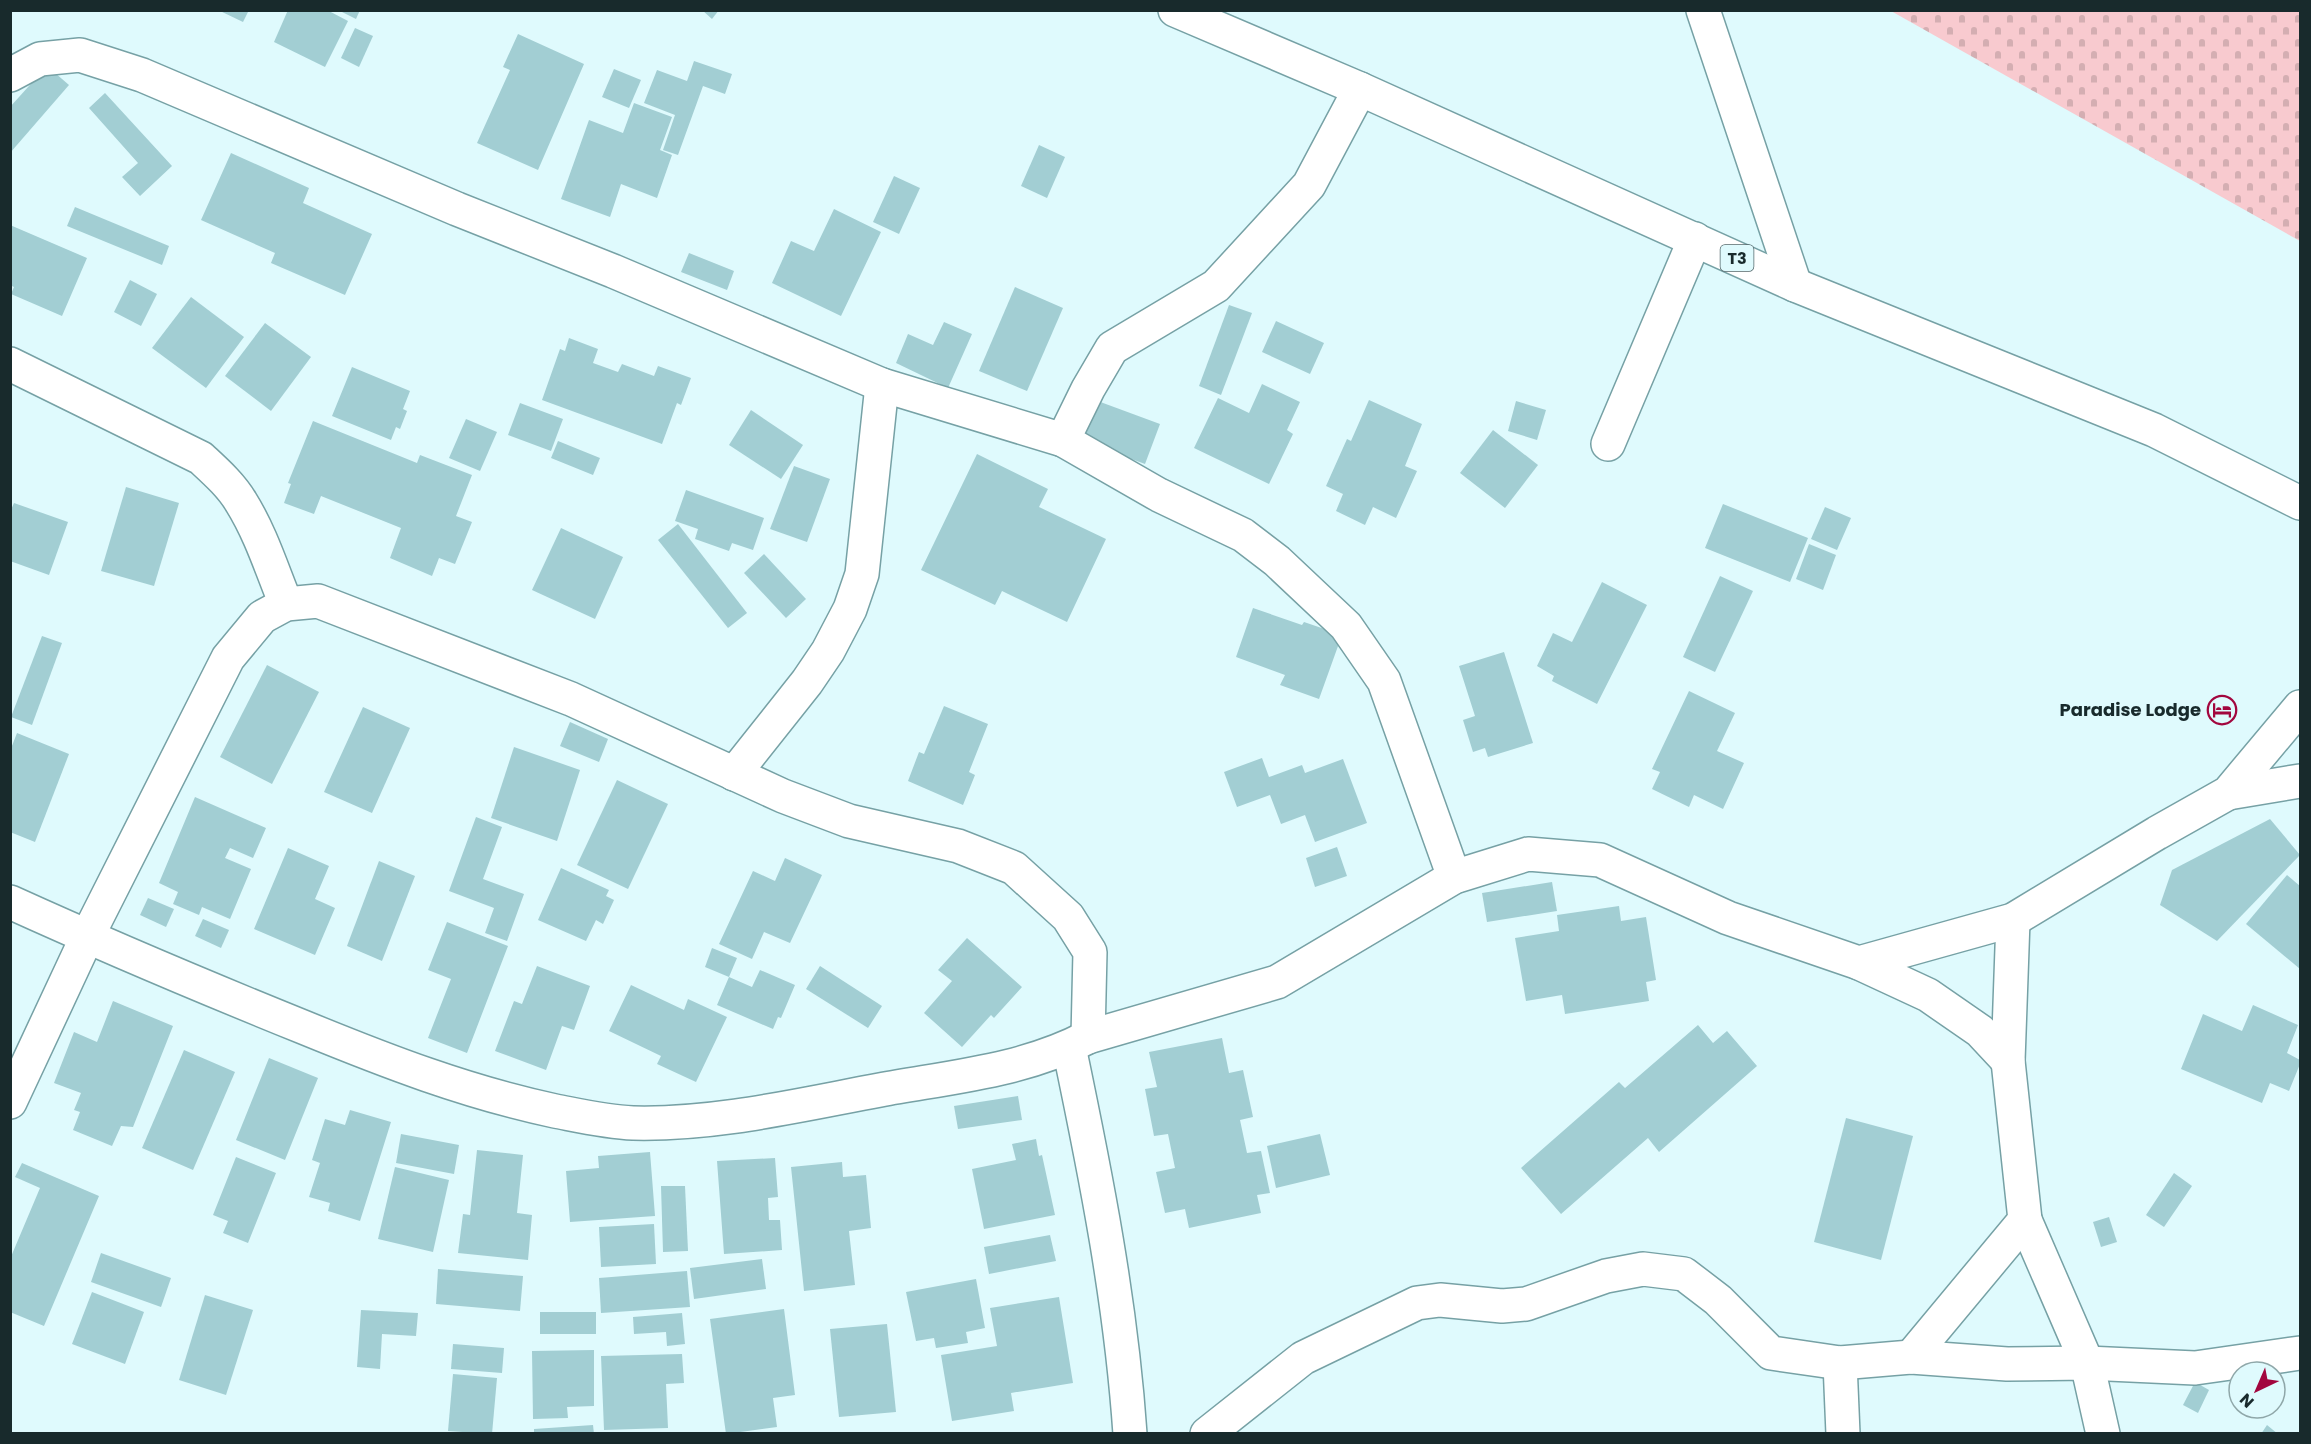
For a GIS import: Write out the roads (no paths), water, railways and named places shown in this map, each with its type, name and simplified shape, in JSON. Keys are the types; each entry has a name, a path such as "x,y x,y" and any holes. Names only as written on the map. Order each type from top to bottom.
{"main road":[{"name":"T3","path":"1175,10 1360,89 1795,285 2154,430 2301,503"},
{"path":"1703,10 1795,285"},
{"path":"10,75 40,58 80,55 142,75 457,209 613,271 882,385 1063,440 1159,495 1243,535 1277,561 1346,626 1384,681 1454,877"},
{"path":"1063,440 1088,389 1112,348 1216,286 1309,185 1360,89"},
{"path":"1608,444 1695,239"},
{"path":"10,364 201,458 241,501 260,538 286,604"},
{"path":"734,774 807,682 828,651 850,609 861,574 882,385"},
{"path":"10,1102 87,937 228,658 262,617 286,604 318,601 571,699 783,796 849,821 958,846 1014,868 1068,917 1090,952 1079,1042 1112,1267 1126,1380 1130,1434"},
{"path":"2228,793 2301,707"},
{"path":"1859,963 2013,920 2228,793 2301,781"},
{"path":"10,902 87,937 411,1071 511,1101 597,1119 633,1123 687,1122 778,1109 1009,1067 1079,1042 1277,982 1454,877 1528,855 1600,860 1728,918 1859,963 1928,995 1980,1031 2008,1061"},
{"path":"2013,920 2008,1061 2025,1220 2087,1363 2099,1427 2103,1434"},
{"path":"1911,1357 2025,1220"},
{"path":"1207,1434 1303,1358 1417,1303 1440,1300 1502,1306 1526,1304 1606,1276 1643,1269 1684,1274 1718,1300 1771,1353 1840,1363 1911,1357 2007,1364 2087,1363 2195,1368 2301,1353"},
{"path":"1840,1363 1844,1434"}],"place":[{"name":"Paradise Lodge","path":"2222,710"}]}
